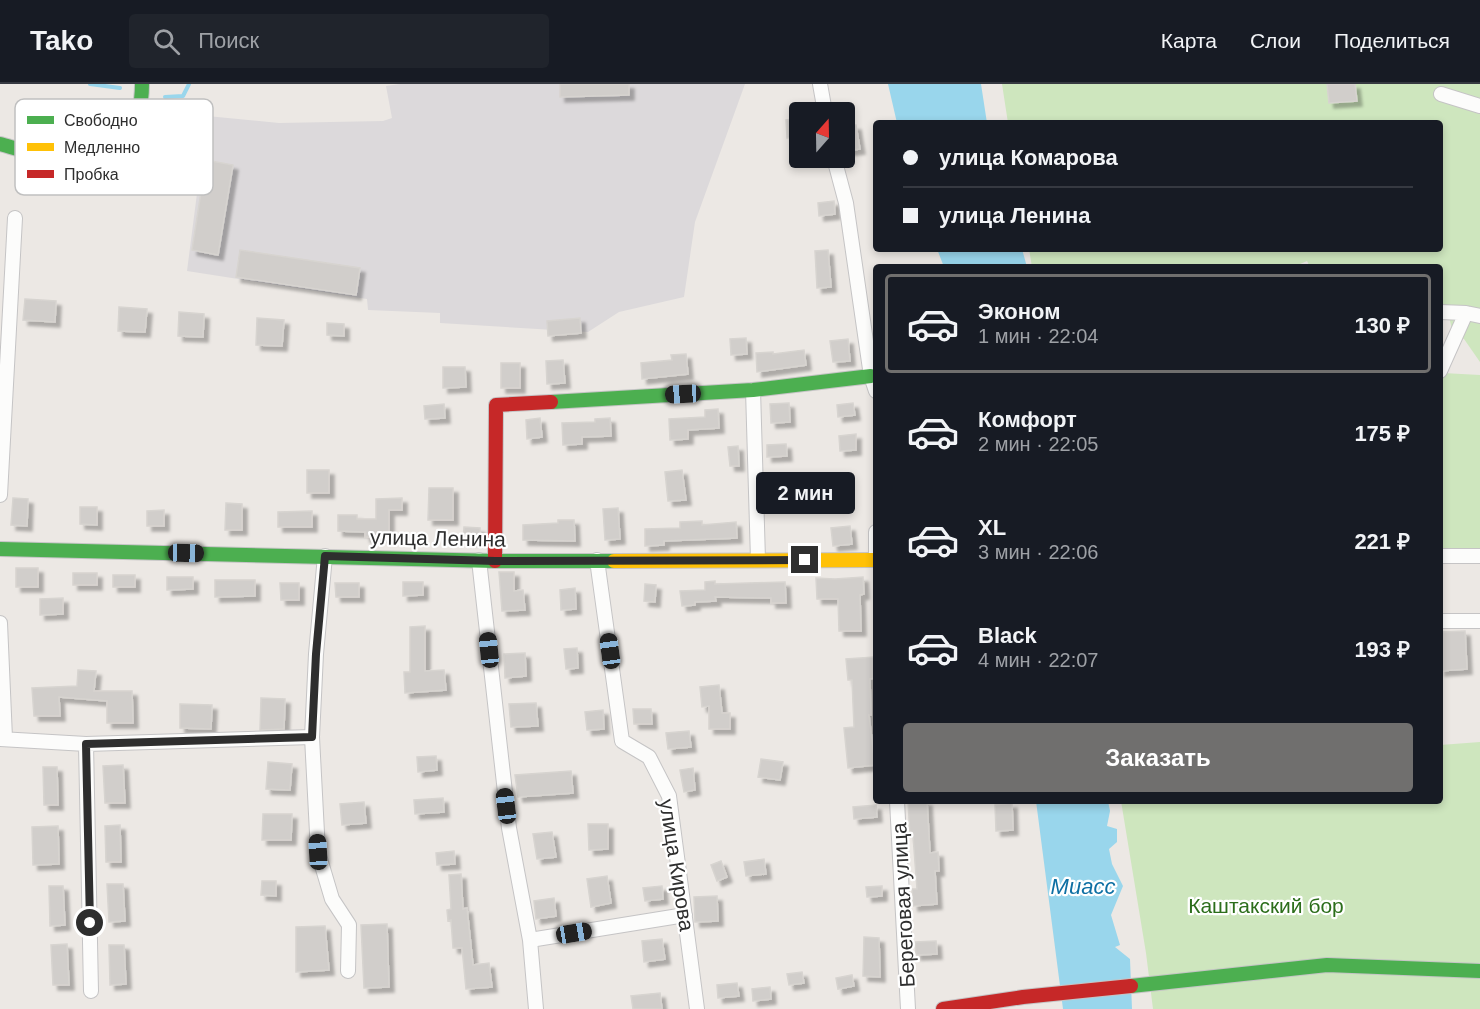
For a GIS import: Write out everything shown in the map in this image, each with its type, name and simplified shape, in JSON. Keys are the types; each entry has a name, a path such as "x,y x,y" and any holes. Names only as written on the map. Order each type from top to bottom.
{"street":[{"path":"142,84 143,99"},
{"path":"819,84 823,102"},
{"path":"1441,94 1480,106"},
{"path":"0,144 15,148"},
{"path":"837,168 846,203 873,382"},
{"path":"0,495 15,218"},
{"path":"1443,312 1473,314 1443,366"},
{"path":"495,561 496,405 753,390 871,376"},
{"path":"753,390 758,560"},
{"name":"улица Ленина","path":"0,549 495,561 873,560"},
{"path":"325,556 316,654 312,737 318,852 332,899 349,925 348,971"},
{"path":"1443,556 1480,556"},
{"path":"478,560 509,828 530,940 536,1009"},
{"name":"улица Кирова","path":"597,560 622,741 649,757 669,796 697,1009"},
{"path":"1443,621 1480,621"},
{"path":"0,623 2,738 86,744 312,737"},
{"path":"86,744 91,991"},
{"name":"Береговая улица","path":"897,804 908,1009"},
{"path":"530,940 685,915"},
{"path":"943,1009 1023,997 1327,965 1480,971"}],"shaded area":[{"path":"400,84 745,84 695,222 684,297 619,312 588,332 440,323 440,313 368,310 367,299 187,271 197,195 213,195 213,117 279,123 383,121 392,118 386,86"}],"green space":[{"path":"1002,84 1480,84 1480,362 1464,339 1453,333 1446,305 1443,304 1443,264 1308,264 1307,261 1300,264 1032,264 1030,252 1443,252 1443,120 1008,120"},
{"path":"1443,373 1480,375 1480,551 1443,552"},
{"name":"Каштакский бор","path":"1480,742 1480,1009 1153,1009 1121,804 1443,804 1443,745"}],"water":[{"path":"888,84 981,84 987,120 896,120"},
{"path":"938,252 1023,252 1026,264 943,264"},
{"name":"Миасс","path":"1036,804 1109,804 1110,811 1107,826 1117,829 1117,842 1109,849 1112,864 1123,886 1111,915 1120,945 1115,947 1130,959 1132,1009 1063,1009"}],"building":[{"path":"560,84 629,84 629,95 560,97"},
{"path":"1327,84 1355,84 1357,101 1329,103"},
{"path":"786,120 789,120 789,138 787,138"},
{"path":"855,125 860,149 855,150"},
{"path":"213,161 233,165 218,255 192,250 201,195 213,195"},
{"path":"834,201 835,214 819,216 818,203"},
{"path":"240,250 360,268 356,295 236,277"},
{"path":"828,250 831,287 817,288 815,251"},
{"path":"25,299 56,301 55,322 23,320"},
{"path":"119,307 147,309 145,332 118,331"},
{"path":"179,312 204,314 203,337 178,336"},
{"path":"257,318 284,320 282,346 256,345"},
{"path":"580,318 581,333 548,336 547,321"},
{"path":"327,323 344,324 344,336 327,335"},
{"path":"746,338 747,354 731,355 730,339"},
{"path":"848,339 850,361 833,362 830,341"},
{"path":"804,350 806,365 757,372 756,353 773,352 773,354"},
{"path":"686,354 688,374 642,379 641,363 672,360 671,355"},
{"path":"563,360 565,383 547,384 546,361"},
{"path":"501,363 520,363 520,388 501,388"},
{"path":"443,367 465,367 466,387 443,388"},
{"path":"789,403 790,422 771,423 770,404"},
{"path":"853,403 855,415 838,417 837,405"},
{"path":"444,404 445,418 425,419 424,406"},
{"path":"718,409 719,428 688,430 688,439 670,440 669,419 705,417 705,410"},
{"path":"540,418 542,437 527,439 526,420"},
{"path":"610,418 611,436 582,437 582,444 563,445 562,423 595,422 595,419"},
{"path":"856,434 856,450 840,451 839,436"},
{"path":"786,444 787,456 767,457 767,445"},
{"path":"738,446 739,466 730,466 728,447"},
{"path":"307,470 329,470 329,493 307,493"},
{"path":"682,470 686,500 668,501 665,472"},
{"path":"782,483 783,495 767,496 767,484"},
{"path":"429,488 453,488 453,520 428,520"},
{"path":"13,498 28,499 27,526 11,525"},
{"path":"402,498 402,510 389,510 389,537 365,537 365,532 338,531 338,515 357,515 357,519 376,519 376,499"},
{"path":"226,503 242,504 242,530 225,530"},
{"path":"80,507 97,507 97,525 80,524"},
{"path":"618,508 620,539 605,540 603,509"},
{"path":"164,510 164,526 147,526 147,511"},
{"path":"312,511 312,527 278,527 278,512"},
{"path":"558,520 574,520 575,541 523,540 523,525 558,523"},
{"path":"702,521 702,525 736,522 737,538 664,541 664,545 645,546 645,529 680,528 680,522"},
{"path":"850,526 852,544 833,546 831,528"},
{"path":"464,527 480,528 480,541 463,540"},
{"path":"16,568 38,568 38,587 16,587"},
{"path":"499,572 514,572 514,591 523,590 525,610 502,611"},
{"path":"73,573 97,573 97,585 73,585"},
{"path":"113,575 135,575 135,587 113,587"},
{"path":"167,577 193,577 193,589 167,590"},
{"path":"863,577 864,594 860,595 861,631 839,631 838,599 817,599 816,578"},
{"path":"215,580 255,580 255,596 215,597"},
{"path":"715,581 715,584 785,582 786,603 771,603 771,598 715,597 716,601 695,602 695,605 682,606 680,591 705,590 705,582"},
{"path":"403,582 423,582 423,595 403,596"},
{"path":"280,583 299,583 299,600 281,600"},
{"path":"335,583 359,583 359,597 336,597"},
{"path":"645,584 656,585 655,602 644,601"},
{"path":"575,588 576,609 561,610 560,590"},
{"path":"63,598 63,614 40,615 40,599"},
{"path":"425,626 425,671 444,670 446,690 405,693 404,672 410,672 410,627"},
{"path":"1465,631 1467,669 1443,671 1443,632"},
{"path":"577,648 578,668 566,669 564,649"},
{"path":"525,653 526,676 505,678 504,654"},
{"path":"873,657 873,678 870,679 871,715 869,715 873,765 848,768 844,728 854,727 852,680 848,680 846,659"},
{"path":"78,670 96,671 94,691 132,691 133,723 107,723 107,701 59,697 60,716 34,716 32,688 77,686"},
{"path":"719,685 722,713 730,713 730,729 709,729 709,706 702,707 700,687"},
{"path":"261,698 285,699 284,729 260,730"},
{"path":"536,703 538,726 511,727 509,704"},
{"path":"180,704 212,705 211,729 180,728"},
{"path":"633,709 651,709 652,724 634,724"},
{"path":"603,710 604,729 587,730 585,712"},
{"path":"689,731 691,747 668,749 666,733"},
{"path":"436,756 437,770 418,772 417,757"},
{"path":"761,759 783,762 780,780 758,777"},
{"path":"268,762 292,764 290,790 266,789"},
{"path":"123,765 125,803 105,803 103,766"},
{"path":"43,767 57,767 58,805 44,805"},
{"path":"693,768 695,790 684,792 680,770"},
{"path":"571,771 573,793 518,797 515,775"},
{"path":"443,798 444,812 415,814 414,800"},
{"path":"364,802 366,823 342,825 340,804"},
{"path":"908,804 927,804 930,853 938,852 939,871 935,871 937,904 913,906 912,889 917,889 913,836 910,837"},
{"path":"1012,804 1013,830 996,831 995,805"},
{"path":"876,805 877,817 854,819 853,807"},
{"path":"263,814 292,814 291,840 262,840"},
{"path":"588,824 608,824 608,849 589,850"},
{"path":"120,825 121,862 106,862 105,826"},
{"path":"58,826 59,864 33,865 32,827"},
{"path":"552,832 556,857 537,859 533,834"},
{"path":"454,851 455,864 437,865 436,853"},
{"path":"764,859 766,874 746,876 744,862"},
{"path":"721,861 727,877 717,881 711,865"},
{"path":"461,874 463,909 467,908 473,965 489,963 492,987 466,989 462,948 453,948 451,920 448,921 447,910 451,909 449,875"},
{"path":"607,876 611,903 591,907 587,879"},
{"path":"262,881 276,881 276,896 261,895"},
{"path":"107,884 123,884 125,921 109,922"},
{"path":"49,886 63,886 65,925 50,926"},
{"path":"662,886 663,899 645,901 643,888"},
{"path":"882,886 882,896 867,897 866,887"},
{"path":"717,896 718,921 695,922 694,897"},
{"path":"554,898 556,916 536,919 534,901"},
{"path":"387,924 389,987 364,988 361,925"},
{"path":"325,926 329,970 296,972 296,927"},
{"path":"864,937 879,938 880,977 863,976"},
{"path":"662,939 665,959 644,962 642,941"},
{"path":"936,941 937,954 916,955 915,942"},
{"path":"67,944 69,985 53,985 51,945"},
{"path":"109,945 124,945 126,984 110,985"},
{"path":"802,972 804,983 789,985 787,974"},
{"path":"852,975 854,986 838,989 836,978"},
{"path":"737,983 739,996 718,998 717,985"},
{"path":"770,987 771,999 753,1001 752,989"},
{"path":"660,993 662,1009 633,1009 631,996"}],"waterway":[{"path":"90,84 120,88"},
{"path":"165,97 183,96 189,84"}],"traffic: fast":[{"path":"141,99 142,84"},
{"path":"0,144 15,148"},
{"path":"551,402 753,390 871,376"},
{"path":"0,549 495,561 614,561"},
{"path":"1131,986 1327,965 1480,971"}],"traffic: slow":[{"path":"614,561 873,560"}],"traffic: jam":[{"path":"495,561 496,405 551,402"},
{"path":"943,1009 1023,997 1131,986"}],"route":[{"path":"90,923 86,744 312,737 316,654 325,556 495,561 805,560"}]}
